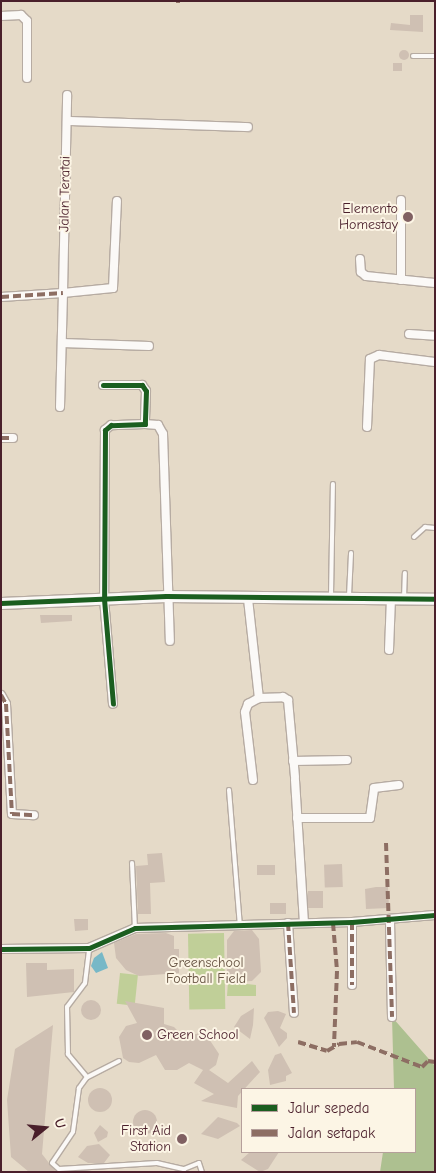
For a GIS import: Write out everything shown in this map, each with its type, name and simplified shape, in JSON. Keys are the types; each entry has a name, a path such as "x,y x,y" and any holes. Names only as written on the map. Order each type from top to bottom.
{"street":[{"path":"1,16 21,15 27,21 26,78"},
{"name":"Jalan Teratai","path":"60,407 67,95"},
{"path":"66,121 248,127"},
{"path":"401,200 401,280"},
{"path":"1,297 113,288 117,201"},
{"path":"360,259 361,272 366,276 435,283"},
{"path":"409,334 435,336"},
{"path":"62,343 149,346"},
{"path":"368,427 370,359 379,355 435,362"},
{"path":"103,385 144,387 145,424"},
{"path":"112,704 104,599 105,430 111,425 158,425 163,434 166,596 170,641"},
{"path":"1,438 13,438"},
{"path":"1,603 166,596 331,600 435,599"},
{"path":"248,599 259,698"},
{"path":"389,650 391,600"},
{"path":"1,695 6,704 12,814 16,817 34,815"},
{"path":"252,780 245,712 248,704 259,698 288,698 304,922"},
{"path":"293,761 347,760"},
{"path":"297,818 370,818 374,788 399,785"},
{"path":"1,949 89,948 136,928 240,926 288,922 352,922 435,915"},
{"path":"390,920 392,1017"},
{"path":"288,922 294,1013"},
{"path":"352,922 352,985"}],"lane":[{"path":"413,56 435,56"},
{"path":"331,600 333,484"},
{"path":"414,537 425,527 435,528"},
{"path":"348,600 350,553"},
{"path":"404,599 405,573"},
{"path":"229,790 240,926"},
{"path":"132,863 136,928"},
{"path":"88,1076 68,1054 67,1007 85,983 89,948"},
{"path":"119,1061 88,1076 79,1088 73,1132 52,1163 59,1169 157,1162 184,1169 199,1163 202,1172"}],"green space":[{"name":"Greenschool Football Field","path":"224,933 225,1009 189,1010 188,934"},
{"path":"120,973 138,975 135,1006 117,1004"},
{"path":"228,982 256,985 256,996 227,996"},
{"path":"392,1017 435,1066 435,1172 380,1172 383,1153 416,1153 416,1088 394,1088"}],"water":[{"path":"102,952 108,968 96,973 91,966 94,958"}],"building":[{"path":"410,15 423,15 423,32 390,30 391,23 410,25"},
{"path":"402,50 406,50 409,55 408,59 402,60 399,57 399,53"},
{"path":"393,63 402,63 402,71 393,71"},
{"path":"40,615 72,615 72,621 41,623"},
{"path":"162,853 165,882 150,883 151,914 138,914 136,866 148,865 147,854"},
{"path":"342,864 343,887 325,888 324,865"},
{"path":"257,865 275,865 275,875 257,875"},
{"path":"388,887 389,908 366,909 365,889"},
{"path":"308,891 323,891 323,908 308,908"},
{"path":"270,903 286,903 286,914 270,914"},
{"path":"74,919 88,919 88,930 75,931"},
{"path":"252,930 259,939 261,972 252,981 238,982 227,972 227,940 234,931"},
{"path":"166,933 174,936 174,949 179,949 179,973 139,976 126,970 116,958 114,943 136,934"},
{"path":"26,963 47,963 47,970 74,969 74,992 27,997"},
{"path":"87,1000 95,1000 101,1006 101,1014 95,1020 87,1020 81,1014 81,1006"},
{"path":"125,1001 164,1008 164,1024 174,1027 184,1037 200,1033 207,1036 219,1054 216,1065 209,1070 228,1083 252,1061 260,1072 245,1088 241,1088 237,1108 201,1101 214,1094 194,1083 203,1070 189,1063 177,1070 165,1070 156,1055 139,1063 129,1062 123,1058 119,1037 126,1026 137,1023"},
{"path":"254,1008 250,1039 234,1027 241,1016"},
{"path":"278,1011 286,1014 280,1028 287,1033 287,1038 279,1047 264,1018 268,1012"},
{"path":"53,1025 42,1154 56,1172 29,1172 11,1157 7,1100 15,1049"},
{"path":"281,1053 292,1073 286,1076 286,1081 270,1085 268,1070 275,1055"},
{"path":"100,1088 105,1089 111,1095 111,1105 105,1111 100,1112 95,1111 89,1105 88,1100 89,1095 95,1089"},
{"path":"145,1110 154,1113 157,1122 154,1131 145,1134 136,1131 133,1122 136,1113"},
{"path":"218,1117 237,1123 240,1126 218,1139 201,1134"},
{"path":"100,1125 108,1132 107,1137 98,1142 94,1133"},
{"name":"First Aid Station","path":"181,1132 189,1141 184,1143 178,1142 175,1137"},
{"path":"99,1144 110,1155 104,1163 88,1163 78,1157 87,1146"},
{"path":"249,1153 278,1153 268,1169 260,1172 241,1160"}],"marked path":[{"path":"1,297 63,293"},
{"path":"1,438 13,438"},
{"path":"1,695 6,704 12,814 34,815"},
{"path":"386,843 392,1017"},
{"path":"352,922 352,985"},
{"path":"288,923 294,1013"},
{"path":"333,923 337,971 334,1047"},
{"path":"298,1042 327,1051 339,1044 357,1042 422,1067 428,1061 435,1062"}],"cycle path":[{"path":"103,385 142,385 146,391 145,424 111,425 105,430 104,599 113,704"},
{"path":"1,603 166,596 435,599"},
{"path":"1,949 89,948 135,928 352,922 435,915"}],"place":[{"name":"Elemento Homestay","path":"408,217"},
{"name":"Green School","path":"147,1035"},
{"name":"First Aid Station","path":"182,1139"}]}
